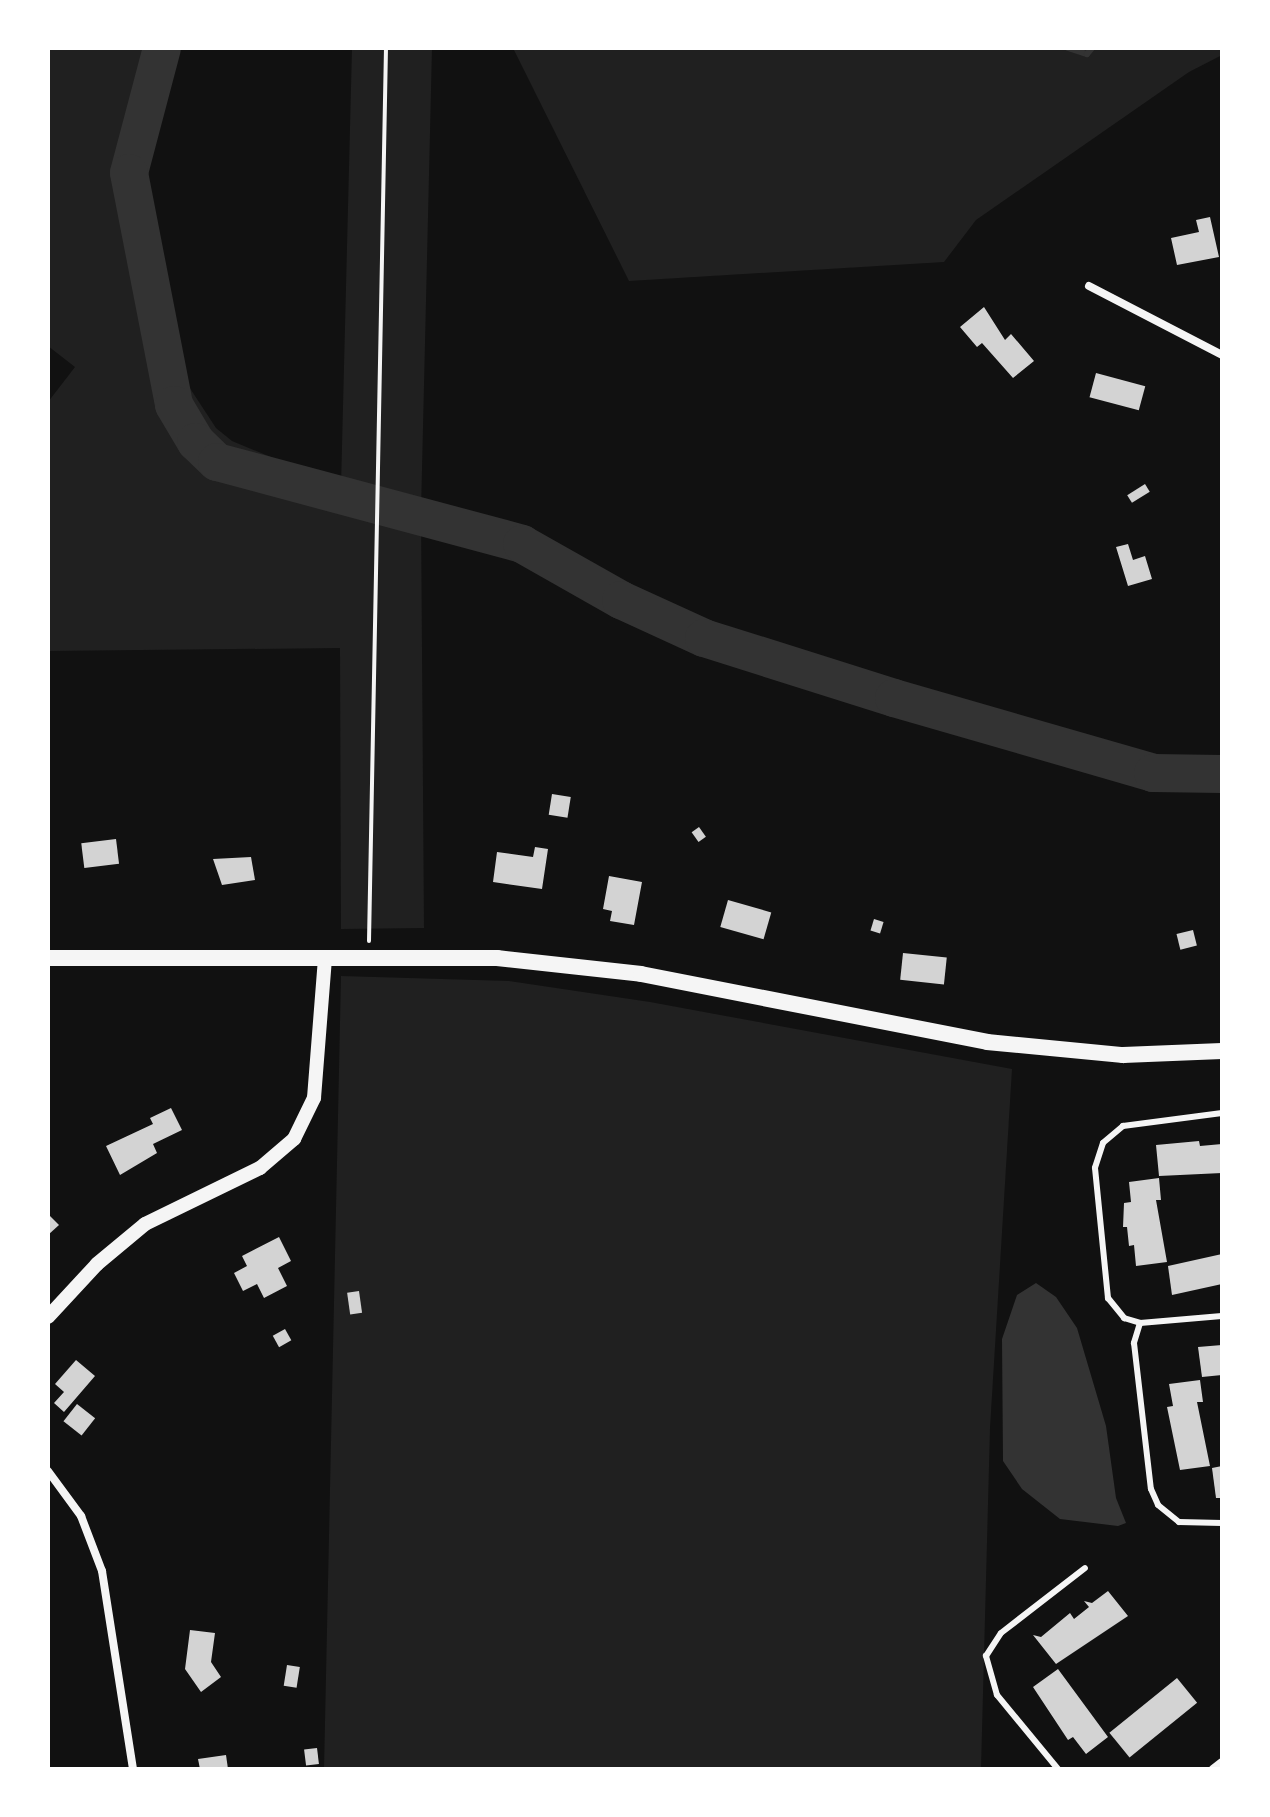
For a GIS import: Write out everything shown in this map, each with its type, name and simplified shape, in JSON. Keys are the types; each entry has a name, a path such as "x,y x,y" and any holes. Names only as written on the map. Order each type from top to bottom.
{"main road":[{"path":"48,958 369,956 578,965 1059,1051 1222,1051"}],"street":[{"path":"1089,286 1222,355"},
{"path":"48,1317 97,1264 145,1224 260,1168 289,1145 314,1098 325,957"},
{"path":"48,1471 81,1516 102,1571 133,1769"},
{"path":"1213,1769 1222,1762"}],"lane":[{"path":"1222,1113 1131,1123 1109,1136 1099,1151 1095,1177 1108,1298 1124,1318 1140,1323 1222,1316"},
{"path":"1140,1323 1134,1343 1154,1497 1179,1522 1222,1523"},
{"path":"1058,1769 997,1695 986,1656 1001,1633 1085,1568"}],"path":[{"path":"369,956 386,48"}],"shaded area":[{"path":"48,48 147,48 125,190 159,311 161,344 216,428 232,441 341,486 352,48 432,48 421,512 424,928 341,929 340,648 48,651 48,402 75,367 48,346"},
{"path":"513,48 1222,48 1222,55 1189,72 976,220 944,262 629,281"},
{"path":"341,976 509,981 650,1002 1012,1069 990,1428 981,1769 324,1769"},
{"path":"1036,1283 1056,1297 1077,1328 1106,1426 1116,1498 1126,1523 1118,1526 1060,1519 1022,1489 1003,1461 1002,1339 1017,1295"}],"building":[{"path":"1210,217 1219,257 1177,265 1171,238 1199,232 1196,220"},
{"path":"984,307 1005,340 1011,334 1034,361 1013,378 982,343 977,347 960,327"},
{"path":"1096,373 1145,386 1139,410 1090,397"},
{"path":"1145,484 1150,492 1132,503 1127,495"},
{"path":"1128,544 1133,560 1145,556 1152,579 1128,586 1116,547"},
{"path":"552,794 571,797 567,818 549,815"},
{"path":"699,827 706,837 699,842 692,832"},
{"path":"116,839 119,864 84,868 81,843"},
{"path":"535,847 548,849 542,889 493,882 497,852 533,857"},
{"path":"251,857 255,880 222,885 213,859"},
{"path":"609,876 642,882 634,925 610,921 612,911 603,909"},
{"path":"728,900 771,912 764,939 720,927"},
{"path":"874,919 884,922 880,933 870,930"},
{"path":"1193,930 1197,946 1180,950 1177,934"},
{"path":"903,953 947,958 944,984 900,980"},
{"path":"171,1108 182,1130 153,1144 157,1153 120,1175 106,1146 153,1124 150,1118"},
{"path":"1199,1141 1200,1146 1222,1144 1222,1173 1159,1176 1156,1145"},
{"path":"1159,1178 1161,1200 1156,1200 1167,1262 1136,1266 1134,1245 1129,1246 1127,1227 1123,1227 1124,1203 1131,1202 1129,1182"},
{"path":"48,1214 59,1225 48,1235"},
{"path":"279,1237 291,1261 278,1268 287,1286 264,1298 257,1284 243,1291 234,1273 247,1266 242,1256"},
{"path":"1222,1254 1222,1284 1172,1295 1168,1266"},
{"path":"359,1291 362,1313 350,1314 347,1293"},
{"path":"285,1329 291,1340 279,1347 273,1336"},
{"path":"1222,1345 1222,1375 1202,1377 1198,1347"},
{"path":"76,1360 95,1376 64,1412 54,1403 64,1392 55,1384"},
{"path":"1200,1380 1203,1402 1197,1402 1210,1466 1180,1470 1167,1407 1173,1406 1169,1384"},
{"path":"77,1404 95,1418 82,1435 63,1421"},
{"path":"1222,1466 1222,1498 1216,1498 1212,1468"},
{"path":"1108,1591 1128,1616 1056,1664 1033,1635 1041,1637 1070,1613 1074,1619 1089,1607 1084,1601 1092,1603"},
{"path":"190,1630 215,1633 211,1662 221,1677 201,1692 185,1669"},
{"path":"287,1665 300,1667 297,1688 284,1686"},
{"path":"1058,1669 1108,1737 1086,1754 1073,1737 1068,1740 1033,1687"},
{"path":"1177,1678 1197,1703 1130,1758 1109,1733"},
{"path":"317,1748 319,1764 306,1765 304,1750"},
{"path":"226,1755 228,1769 200,1769 198,1759"}],"waterway":[{"path":"162,48 129,173 174,405 196,442 217,462 522,544 621,600 704,638 894,698 1153,773 1222,774"},
{"path":"1068,48 1087,54 1092,48"}]}
